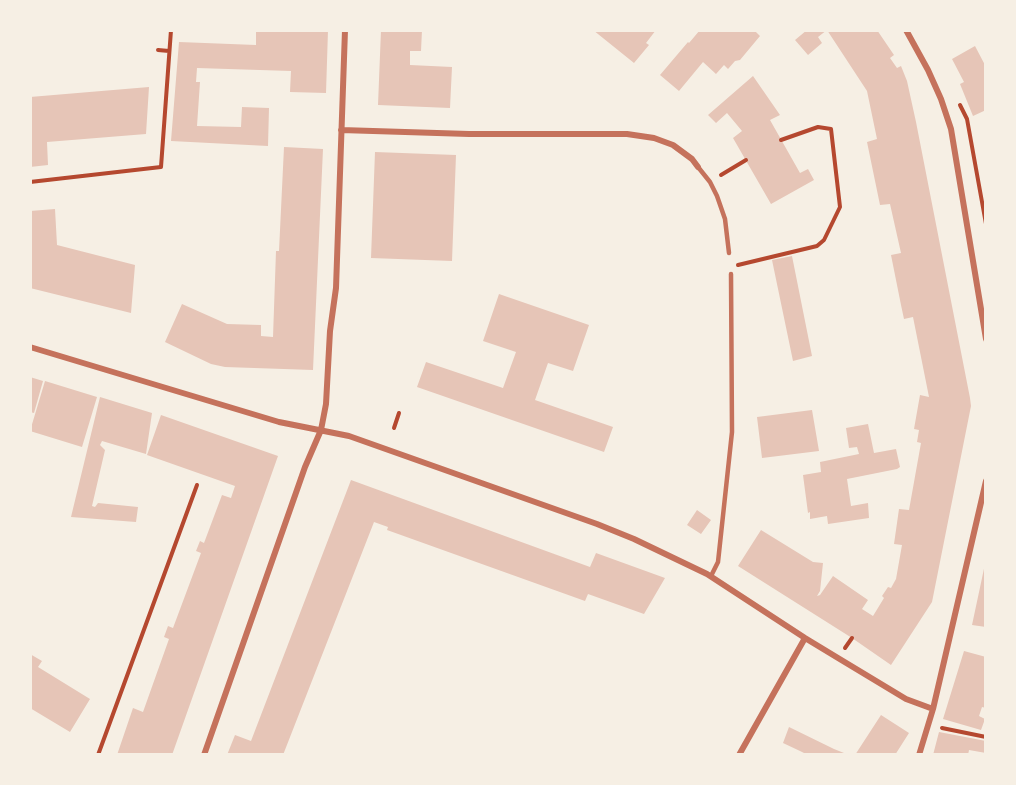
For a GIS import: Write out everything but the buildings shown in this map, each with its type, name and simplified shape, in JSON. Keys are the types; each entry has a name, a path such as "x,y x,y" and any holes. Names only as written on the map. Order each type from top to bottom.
{"street":[{"path":"204,755 301,478 321,430 326,404 330,332 336,288 345,30"},
{"path":"906,30 928,70 951,129 986,339"},
{"path":"341,130 469,134 627,134 654,138 674,145 692,159 698,167"},
{"path":"30,346 279,422 349,436 597,524 711,576 805,638 906,699 933,709"},
{"path":"919,755 933,709 986,481"},
{"path":"739,755 805,638"}],"lane":[{"path":"698,167 710,182 717,196 725,219 729,253"},
{"path":"711,576 718,562 732,432 731,274"}],"path":[{"path":"30,182 161,167 171,30"},
{"path":"158,50 169,51"},
{"path":"730,267 817,246 824,240 840,207 831,129 818,127 781,140"},
{"path":"710,182 746,160"},
{"path":"394,428 399,413"},
{"path":"98,755 197,485"},
{"path":"941,728 986,737"}]}
